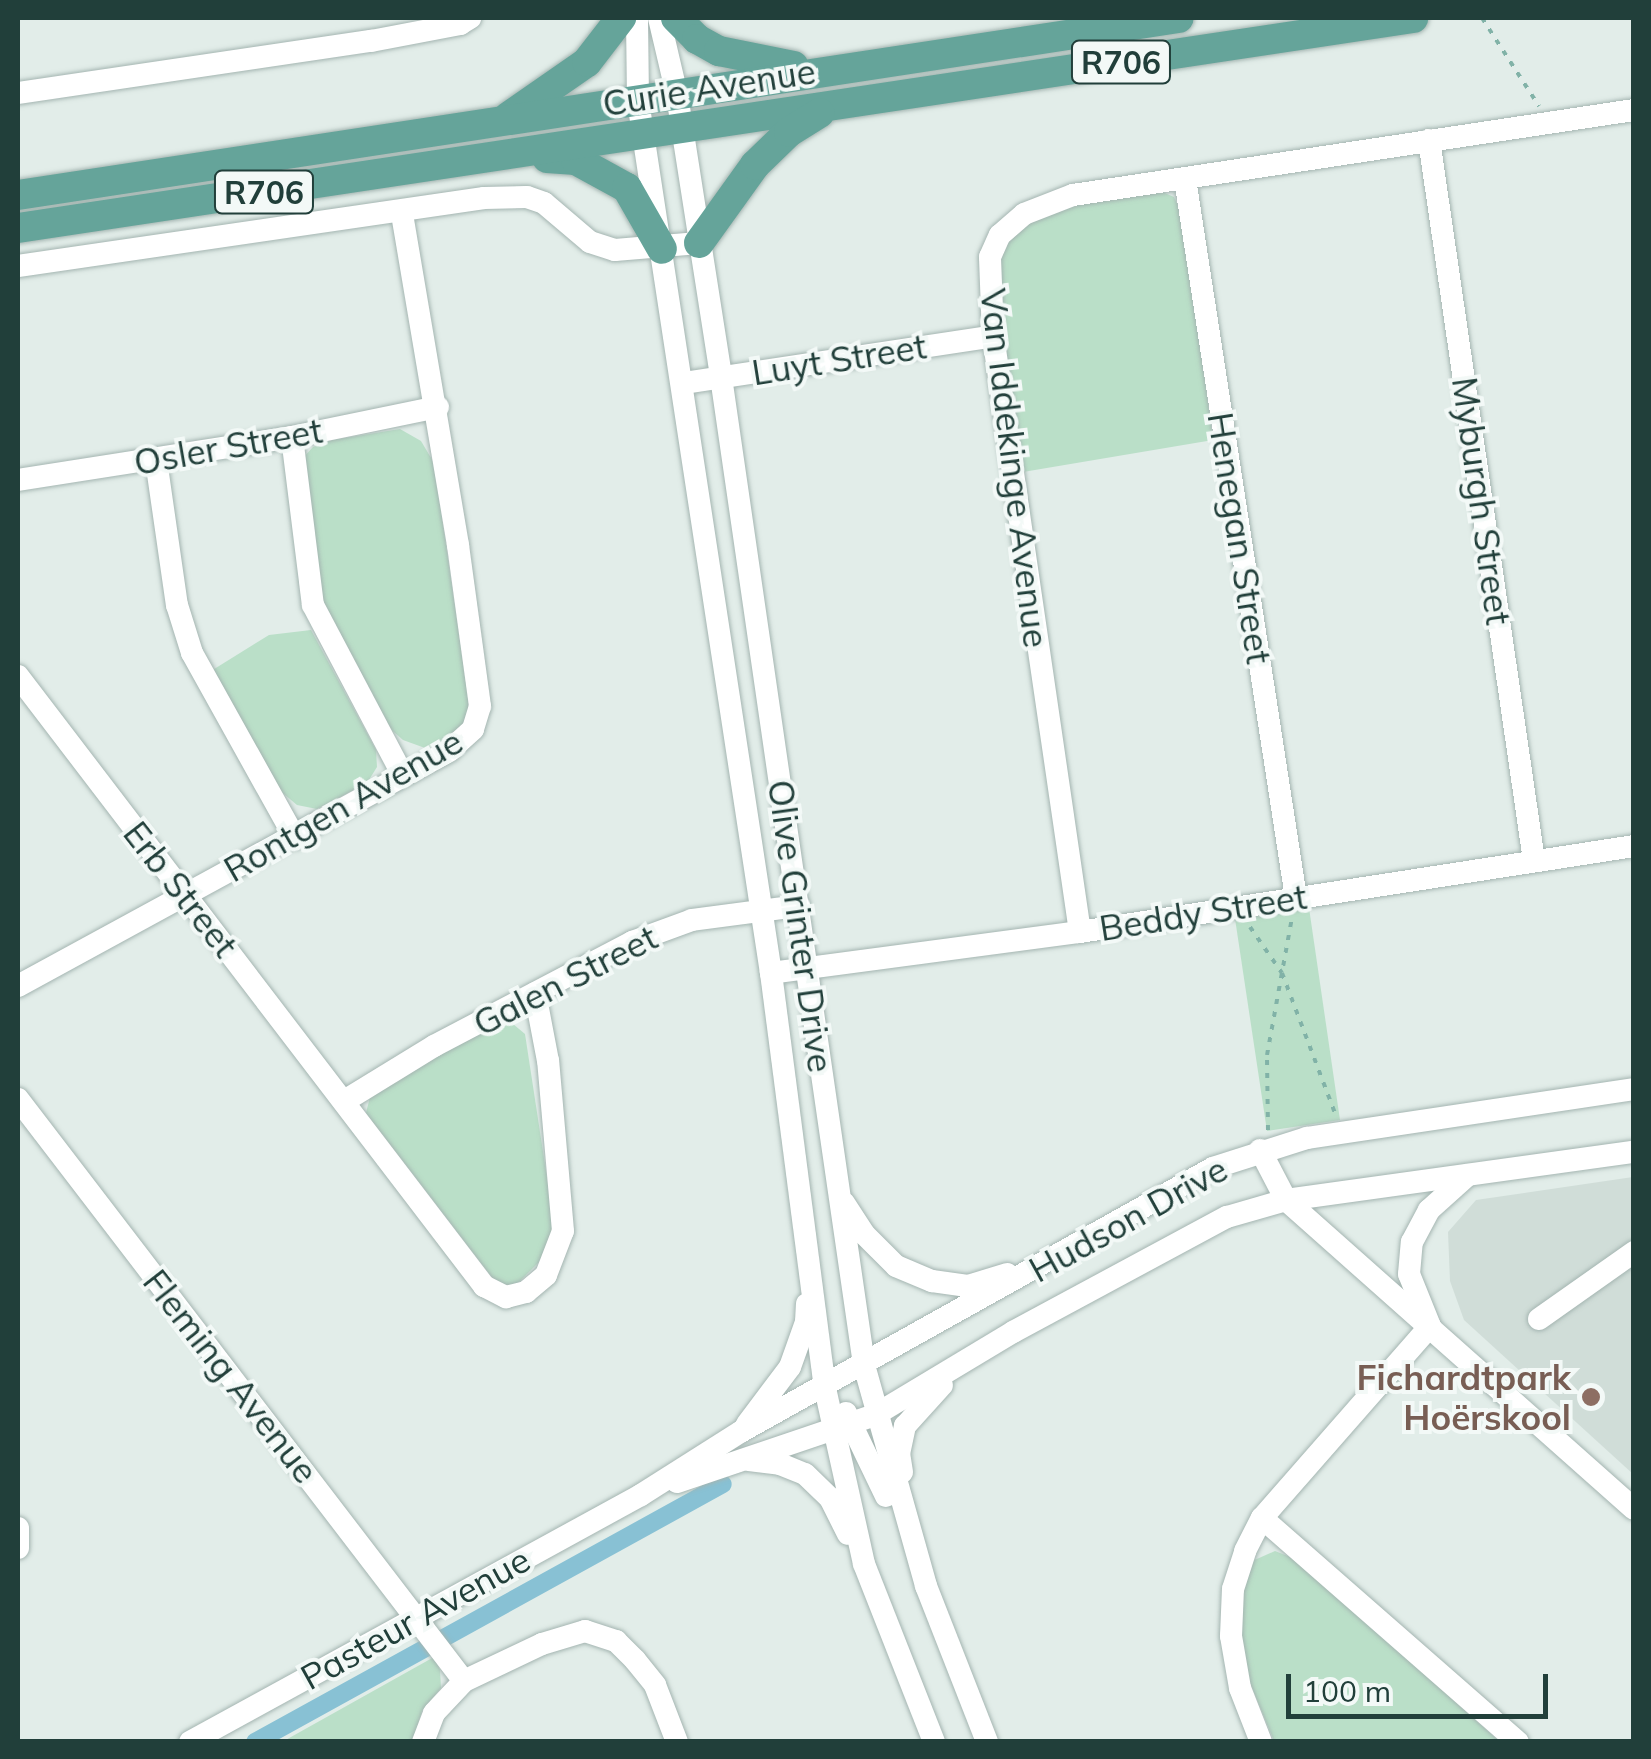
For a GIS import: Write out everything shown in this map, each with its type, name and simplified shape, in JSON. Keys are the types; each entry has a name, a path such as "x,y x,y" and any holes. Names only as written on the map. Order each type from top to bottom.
{"main road":[{"path":"501,122 586,62 621,18"},
{"path":"676,18 697,39 741,58 841,70"},
{"name":"Curie Avenue","path":"18,195 1179,18"},
{"name":"Curie Avenue","path":"18,228 1413,18"},
{"path":"699,243 756,165 789,132 830,106"},
{"path":"510,156 576,160 602,170 627,188 662,248"}],"street":[{"path":"18,94 352,44 436,29 470,18"},
{"name":"Olive Grinter Drive","path":"637,18 638,100 762,911 825,1388 854,1421 926,1586 987,1742"},
{"name":"Olive Grinter Drive","path":"659,18 677,94 721,377 864,1365 854,1421 864,1564 934,1742"},
{"name":"Van Iddekinge Avenue","path":"1080,932 993,336 990,257 1010,224 1050,201 1073,195 1634,110"},
{"name":"Myburgh Street","path":"1429,140 1534,861"},
{"name":"Henegan Street","path":"1185,179 1296,898"},
{"path":"18,266 402,213 484,198 526,197 544,204 590,242 615,250 699,243"},
{"name":"Rontgen Avenue","path":"18,986 295,838 460,744 473,729 480,706 438,407 402,213"},
{"name":"Luyt Street","path":"684,383 993,336"},
{"name":"Osler Street","path":"18,480 292,437 438,407"},
{"path":"292,437 313,606 403,776"},
{"path":"156,460 177,605 192,654 295,838"},
{"name":"Erb Street","path":"18,676 346,1100 484,1286 506,1296 526,1292 554,1262 564,1214 548,1061 535,993"},
{"name":"Beddy Street","path":"771,973 1080,932 1634,846"},
{"name":"Galen Street","path":"346,1100 535,993 665,929 692,920 799,906"},
{"name":"Hudson Drive","path":"825,1388 1213,1168 1260,1150 1342,1132 1634,1089"},
{"name":"Fleming Avenue","path":"18,1099 464,1681"},
{"path":"1260,1150 1286,1200 1634,1509"},
{"name":"Hudson Drive","path":"854,1421 1227,1217 1286,1200 1634,1152"},
{"path":"1430,1326 1409,1274 1412,1242 1429,1210 1468,1174"},
{"path":"837,1192 864,1234 896,1266 932,1280 968,1286 1057,1258"},
{"path":"1539,1319 1634,1252"},
{"path":"742,1431 780,1384 800,1344 806,1322 810,1257"},
{"path":"1261,1742 1240,1688 1231,1636 1232,1589 1262,1518 1430,1326"},
{"path":"926,1586 898,1454 906,1426 934,1392 1013,1332"},
{"name":"Pasteur Avenue","path":"190,1742 430,1635 742,1431 825,1388"},
{"name":"Pasteur Avenue","path":"641,1495 854,1421"},
{"path":"742,1460 780,1464 805,1474 830,1498 864,1564"},
{"path":"1262,1518 1518,1742"},
{"path":"18,1528 18,1548"},
{"path":"423,1742 434,1713 464,1681 568,1634 585,1631 604,1636 635,1660 655,1685 676,1742"}],"path":[{"path":"1482,18 1537,99 1542,124"},
{"path":"1260,1150 1271,1122 1268,1054 1296,898"},
{"path":"1236,907 1282,973 1342,1132"}],"shaded area":[{"name":"Fichardtpark Hoërskool","path":"1633,1177 1633,1474 1464,1320 1450,1281 1448,1232 1476,1200"}],"green space":[{"path":"1160,191 1174,197 1183,217 1213,440 1023,472 994,285 997,258 1008,236 1054,208"},
{"path":"400,429 421,441 434,463 468,696 468,714 461,730 445,743 425,748 403,740 386,725 315,585 300,461 313,447 332,440"},
{"path":"311,630 376,750 377,767 367,783 317,809 297,805 278,789 211,671 269,635"},
{"path":"1308,901 1340,1120 1267,1131 1234,912"},
{"path":"506,1018 525,1034 553,1217 552,1237 543,1258 516,1285 497,1284 366,1113 371,1093"},
{"path":"1275,1551 1295,1559 1499,1741 1274,1741 1246,1673 1240,1630 1243,1585 1250,1562"},
{"path":"434,1657 441,1688 422,1711 413,1741 282,1742"}],"waterway":[{"path":"255,1742 723,1484"}],"place":[{"name":"Fichardtpark Hoërskool","path":"1591,1397"}]}
